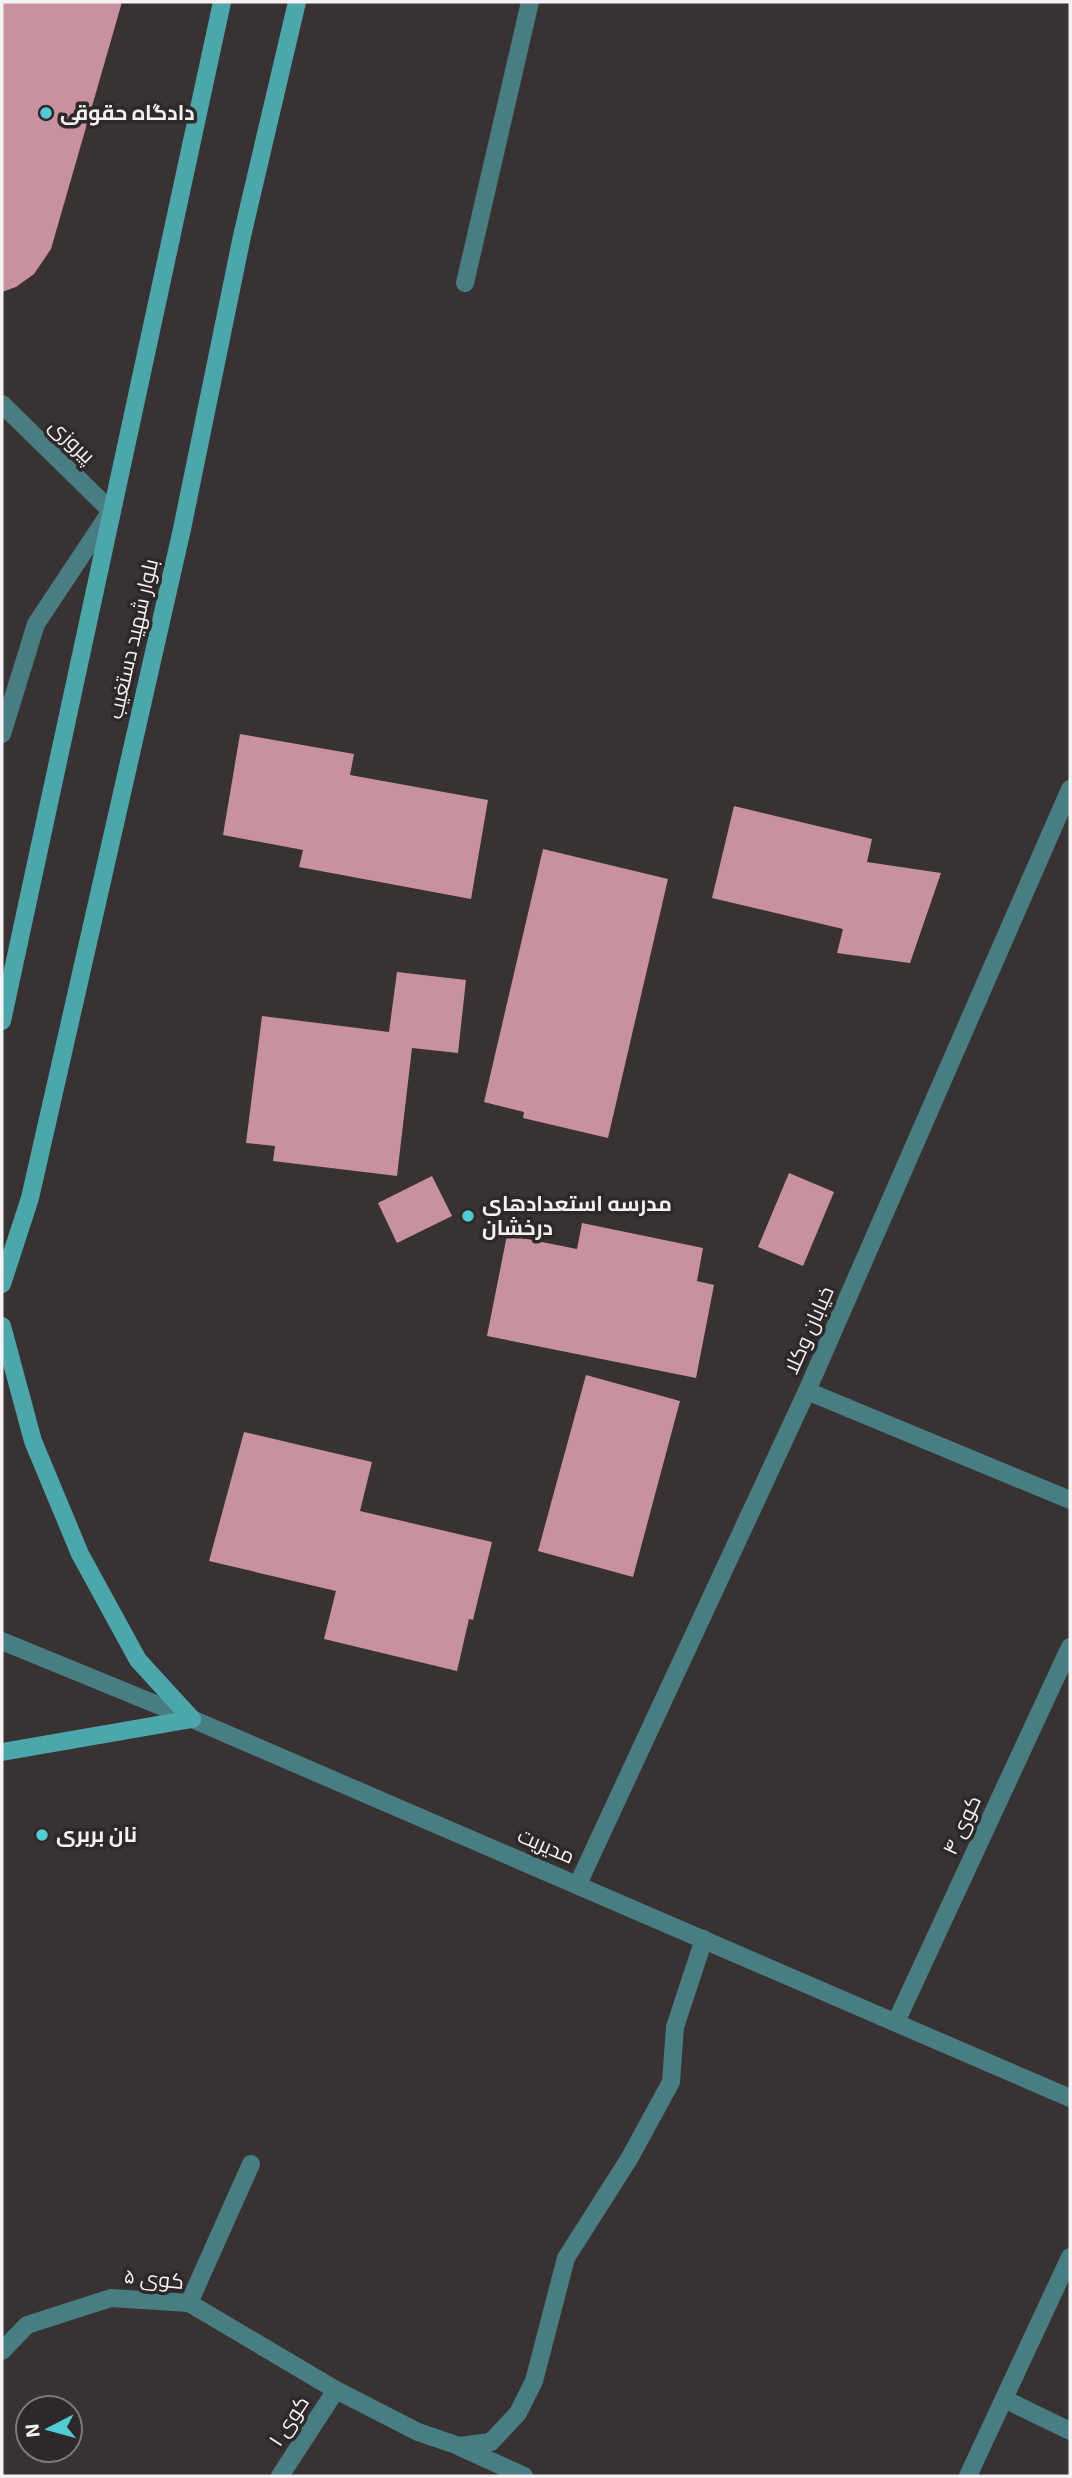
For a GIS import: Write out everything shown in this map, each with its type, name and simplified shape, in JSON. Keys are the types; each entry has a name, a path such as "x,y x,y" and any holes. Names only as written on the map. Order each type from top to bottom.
{"main road":[{"path":"2,1021 222,2"},
{"name":"بلوار شهید دستغیب","path":"2,1284 30,1198 182,528 242,236 298,2"},
{"path":"2,1326 33,1441 80,1554 138,1660 192,1718"},
{"path":"2,1752 192,1718"}],"street":[{"path":"465,283 530,2"},
{"name":"پیروزی","path":"2,404 111,511"},
{"path":"2,734 36,624 111,511"},
{"name":"خیابان وکلا","path":"578,1884 807,1391 1070,789"},
{"path":"807,1391 1070,1500"},
{"name":"مدیریت","path":"2,1641 192,1718 1070,2098"},
{"name":"کوی ۴","path":"896,2022 1070,1647"},
{"path":"459,2446 491,2442 517,2413 534,2381 566,2258 629,2159 671,2082 675,2027 704,1939"},
{"path":"188,2303 251,2164"},
{"path":"968,2476 1070,2256"},
{"name":"کوی ۵","path":"2,2351 27,2325 111,2298 188,2303 336,2390 418,2432 459,2446 524,2476"},
{"name":"کوی ۱","path":"281,2476 336,2390"},
{"path":"1004,2399 1070,2431"}],"building":[{"name":"دادگاه حقوقی","path":"2,2 122,2 51,249 34,274 16,287 2,292"},
{"path":"240,734 354,754 350,775 488,800 471,899 299,867 303,850 223,835"},
{"path":"734,806 872,839 867,862 941,873 910,963 837,953 843,929 712,898"},
{"path":"543,849 668,879 608,1138 523,1118 524,1112 484,1102"},
{"path":"397,972 466,980 458,1053 412,1048 397,1176 273,1161 275,1146 246,1143 262,1016 389,1032"},
{"path":"789,1173 834,1192 803,1266 758,1247"},
{"path":"432,1176 452,1216 397,1243 378,1203"},
{"path":"582,1223 703,1248 697,1281 714,1285 696,1378 487,1336 507,1235 577,1249"},
{"path":"586,1375 680,1401 633,1577 538,1551"},
{"path":"244,1432 372,1462 360,1511 492,1542 457,1671 324,1639 336,1591 209,1561"}],"place":[{"name":"دادگاه حقوقی","path":"46,113"},
{"name":"مدرسه استعدادهای درخشان","path":"468,1216"},
{"name":"نان بربری","path":"42,1835"}]}
